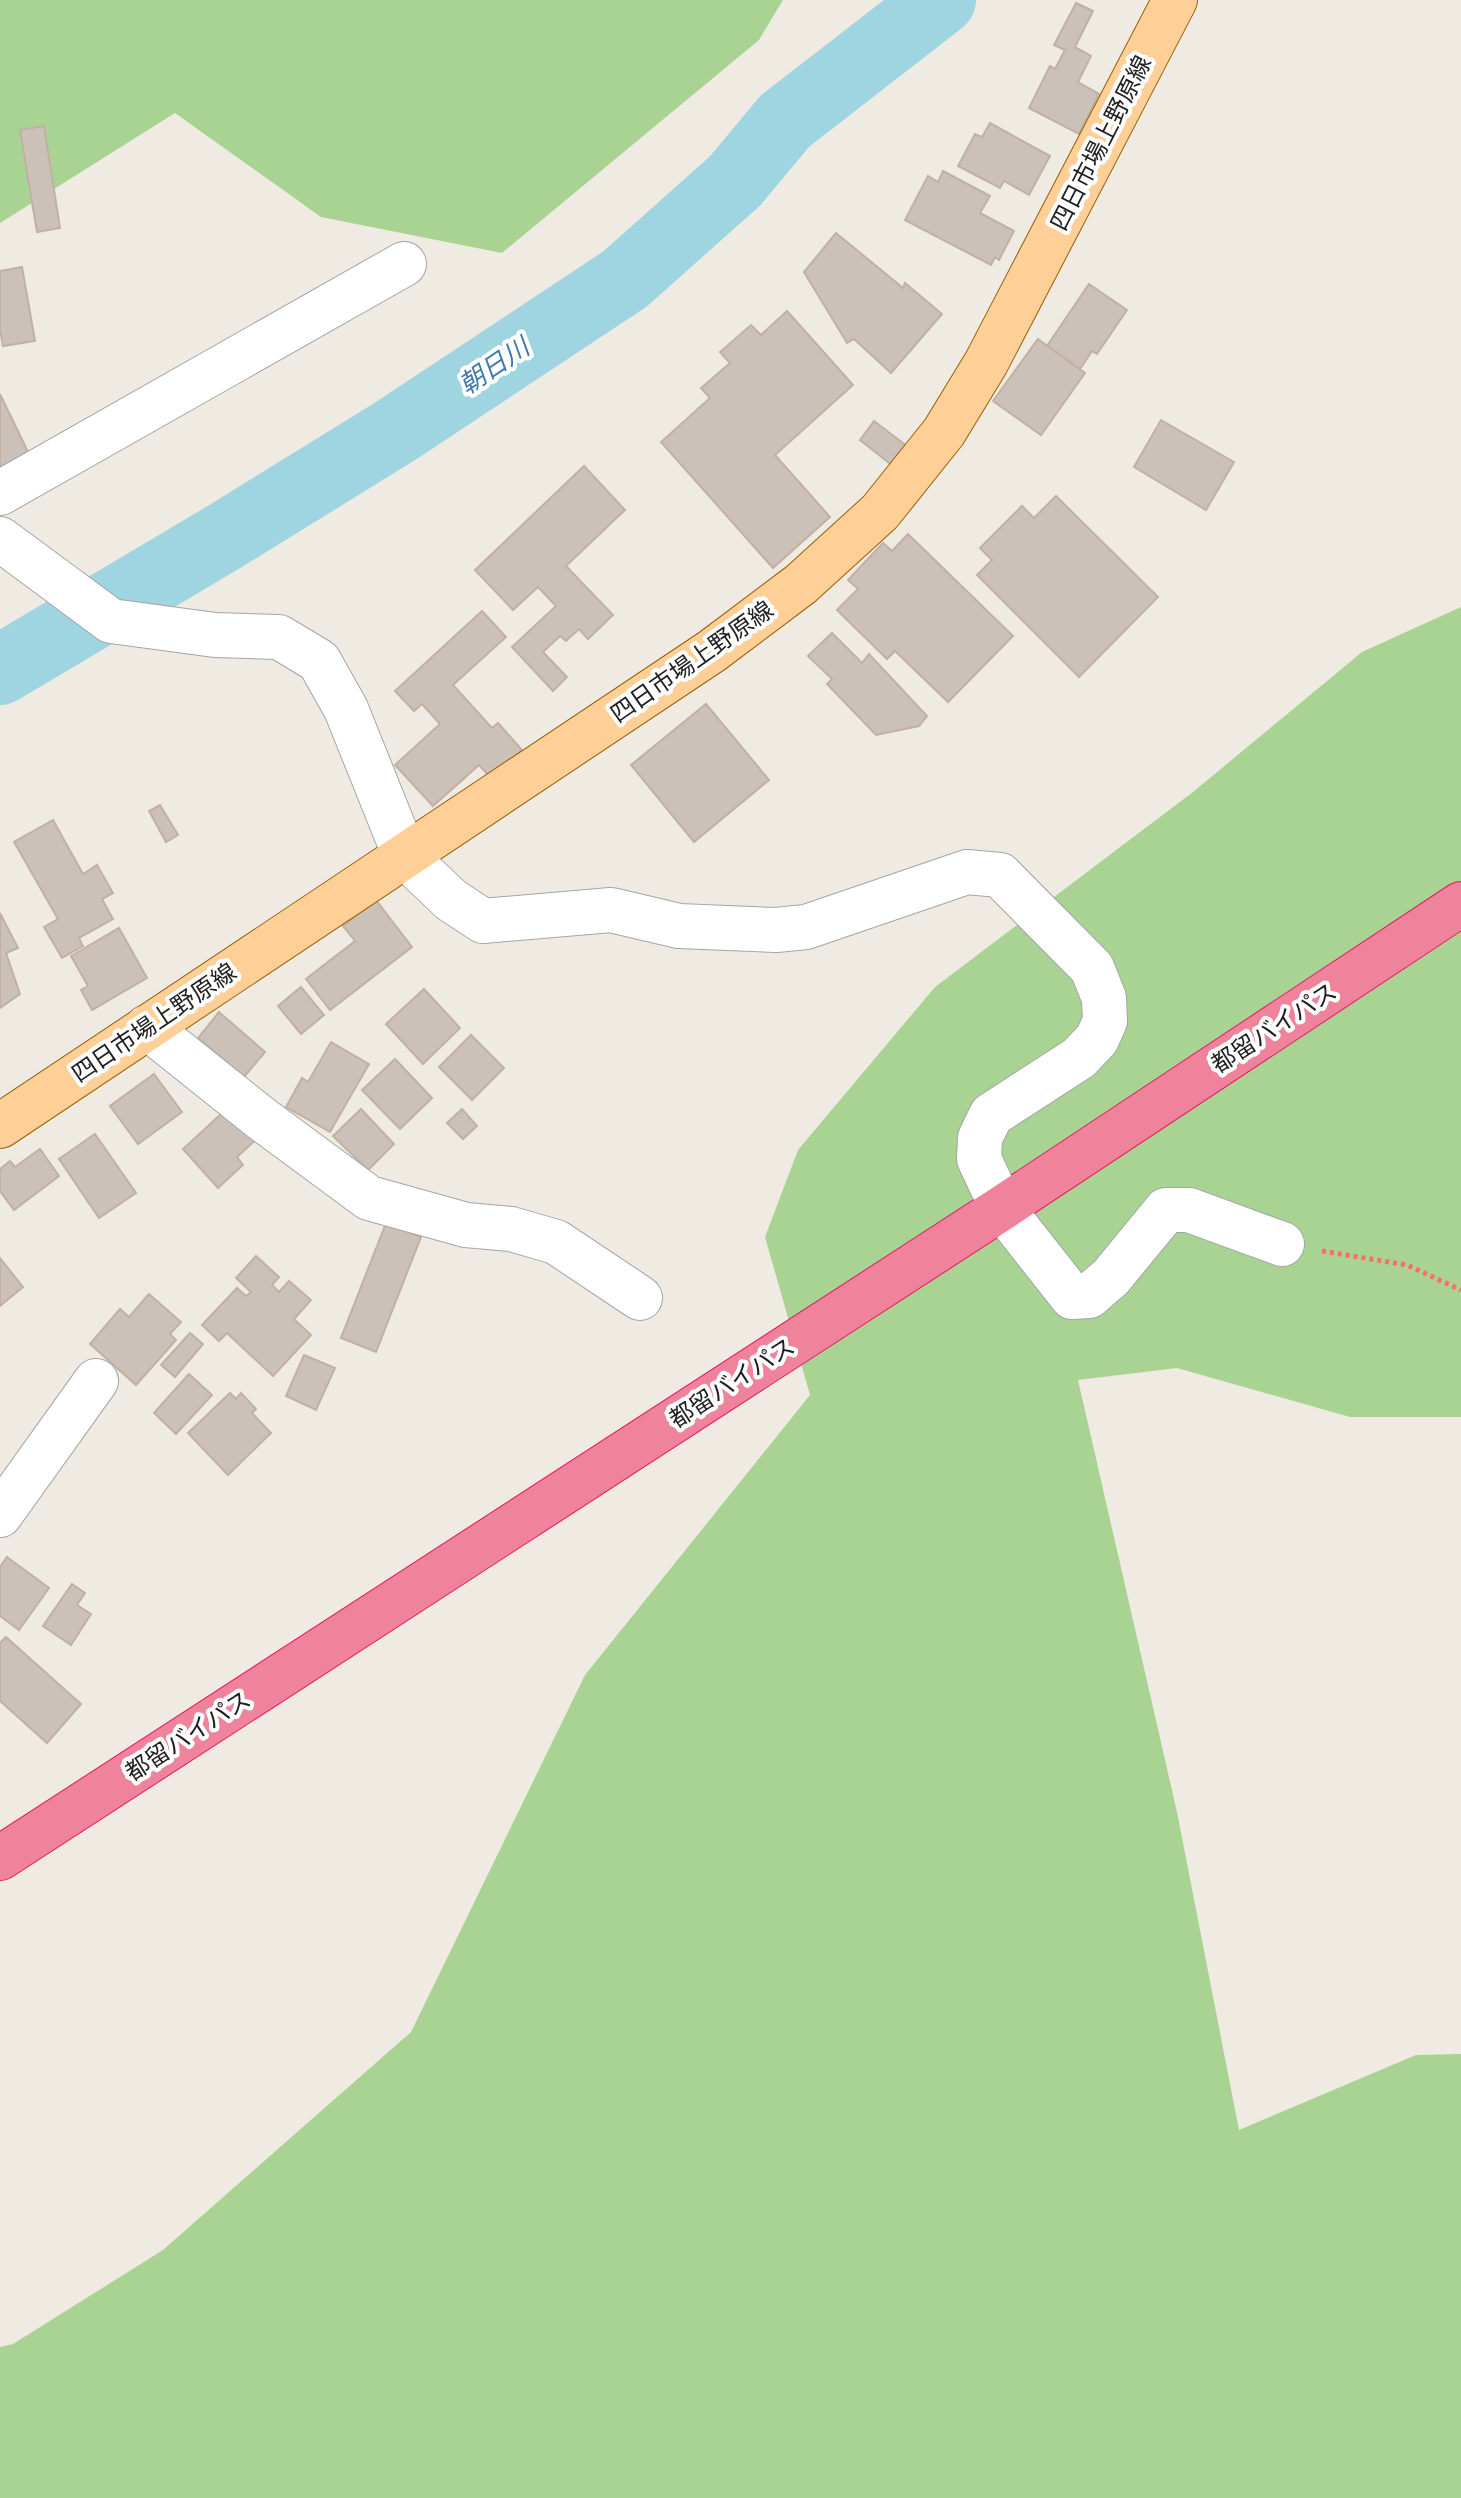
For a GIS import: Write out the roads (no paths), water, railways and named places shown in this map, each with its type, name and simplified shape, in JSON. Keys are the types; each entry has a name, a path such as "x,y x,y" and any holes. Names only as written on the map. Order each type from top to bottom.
{"highway":[{"name":"都留バイパス","path":"0,1858 1002,1208 1461,904"}],"main road":[{"name":"四日市場上野原線","path":"0,1126 712,651 801,584 880,512 944,432 986,363 1175,0"}],"street":[{"path":"0,493 404,264"},
{"path":"0,539 111,621 215,635 279,637 319,661 346,709 405,856 451,900 483,921 611,910 679,926 776,930 806,927 967,872 1000,875 1092,968 1104,998 1105,1021 1097,1039 1079,1058 991,1115 980,1138 979,1159 1002,1208 1072,1297 1089,1296 1111,1277 1166,1210 1189,1210 1282,1244"},
{"path":"147,1027 262,1119 369,1198 466,1225 511,1229 556,1242 640,1298"},
{"path":"0,1515 96,1381"}],"waterway":[{"name":"朝日川","path":"0,670 394,432 625,279 735,181 785,121 941,0"}]}
